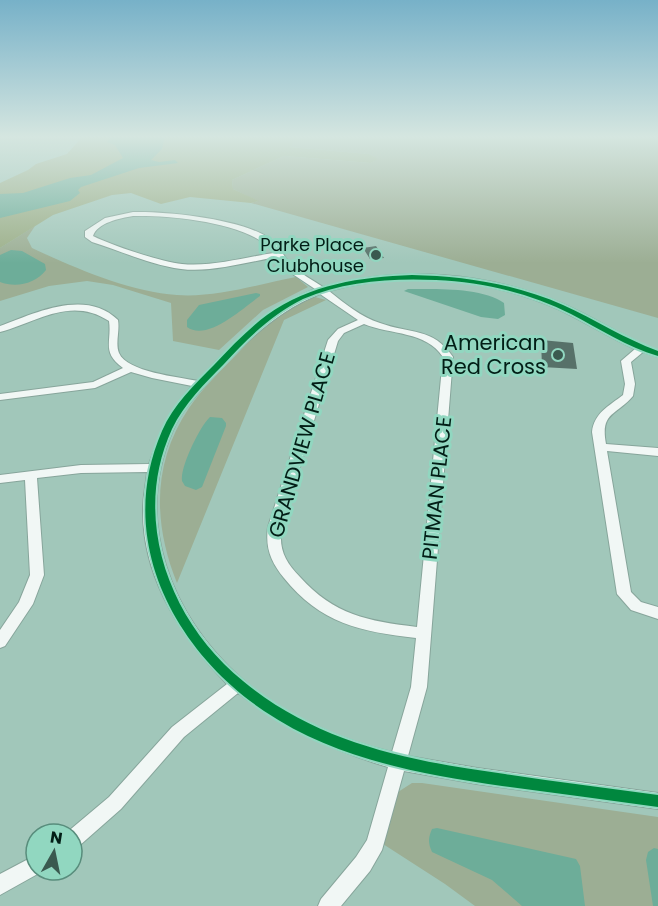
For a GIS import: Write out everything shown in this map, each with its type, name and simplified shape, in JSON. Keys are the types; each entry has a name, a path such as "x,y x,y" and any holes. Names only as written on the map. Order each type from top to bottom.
{"street":[{"name":"PITMAN PLACE","path":"281,254 206,266 178,266 94,240 89,237 88,233 97,226 122,216 142,213 239,228 261,237 276,247 281,254 291,269 365,320 382,327 414,333 430,339 444,350 450,361 419,687 378,837 372,851 328,906"},
{"path":"658,354 620,340 548,302 477,283 437,278 399,278 357,282 322,290 293,301 265,318 199,384 170,425 154,468 150,493 150,519 155,556 176,611 194,639 218,667 237,685 269,707 314,732 360,751 398,763 439,771 658,801"},
{"path":"0,329 59,309 73,307 90,309 113,320 113,351 120,362 130,368 199,384"},
{"name":"GRANDVIEW PLACE","path":"365,320 341,331 333,340 275,527 273,548 279,562 302,591 327,611 367,626 423,633"},
{"path":"641,348 626,361 630,384 628,396 602,415 599,422 600,447 624,594 636,606 658,613"},
{"path":"0,397 90,387 112,379 130,368"},
{"path":"600,447 658,452"},
{"path":"0,479 81,469 154,468"},
{"path":"0,642 26,604 37,575 31,475"},
{"path":"84,829 123,795 178,732 237,685"},
{"path":"0,885 24,871"}],"shaded area":[{"path":"10,178 236,178 232,180 233,189 259,201 251,203 190,197 161,204 131,193 112,195 53,215 0,248 0,183"},
{"path":"69,178 108,178 81,187 78,190 80,193 70,201 0,218 0,194 23,193"},
{"path":"658,178 658,318 251,203 258,201 233,189 232,180"},
{"path":"35,226 27,238 32,248 84,271 141,289 177,295 206,294 237,290 296,277 308,287 263,310 219,350 173,341 171,303 113,285 87,281 49,286 0,301 0,248"},
{"path":"11,250 22,251 45,264 46,270 36,279 25,284 12,285 0,282 0,255"},
{"path":"408,289 458,290 484,294 504,303 505,315 498,319 481,317 404,291"},
{"path":"256,293 260,296 225,322 204,330 187,327 187,320 199,305"},
{"path":"315,297 326,300 284,320 177,583 164,538 160,516 160,494 168,450 177,429 206,386 263,327 293,306"},
{"path":"210,417 222,418 226,426 202,487 196,490 185,486 182,475 192,447"},
{"path":"412,783 658,817 658,906 475,906 383,844 398,792"},
{"path":"437,828 576,859 580,866 585,906 522,906 492,880 432,852 429,843 430,835 432,829"},
{"path":"654,848 658,849 658,906 653,906 646,860 648,852"}],"building":[{"path":"376,246 384,258 370,259 363,248"},
{"name":"American Red Cross","path":"541,340 573,343 577,369 542,367"}],"cycle path":[{"path":"658,354 632,344 559,306 512,289 487,284 437,278 387,278 339,285 319,291 285,306 255,329 208,375 186,401 167,430 153,469 149,509 154,548 166,587 184,623 208,655 237,684 270,708 328,739 357,750 415,765 658,801"}],"place":[{"name":"Parke Place Clubhouse","path":"376,255"},
{"name":"American Red Cross","path":"558,355"}]}
